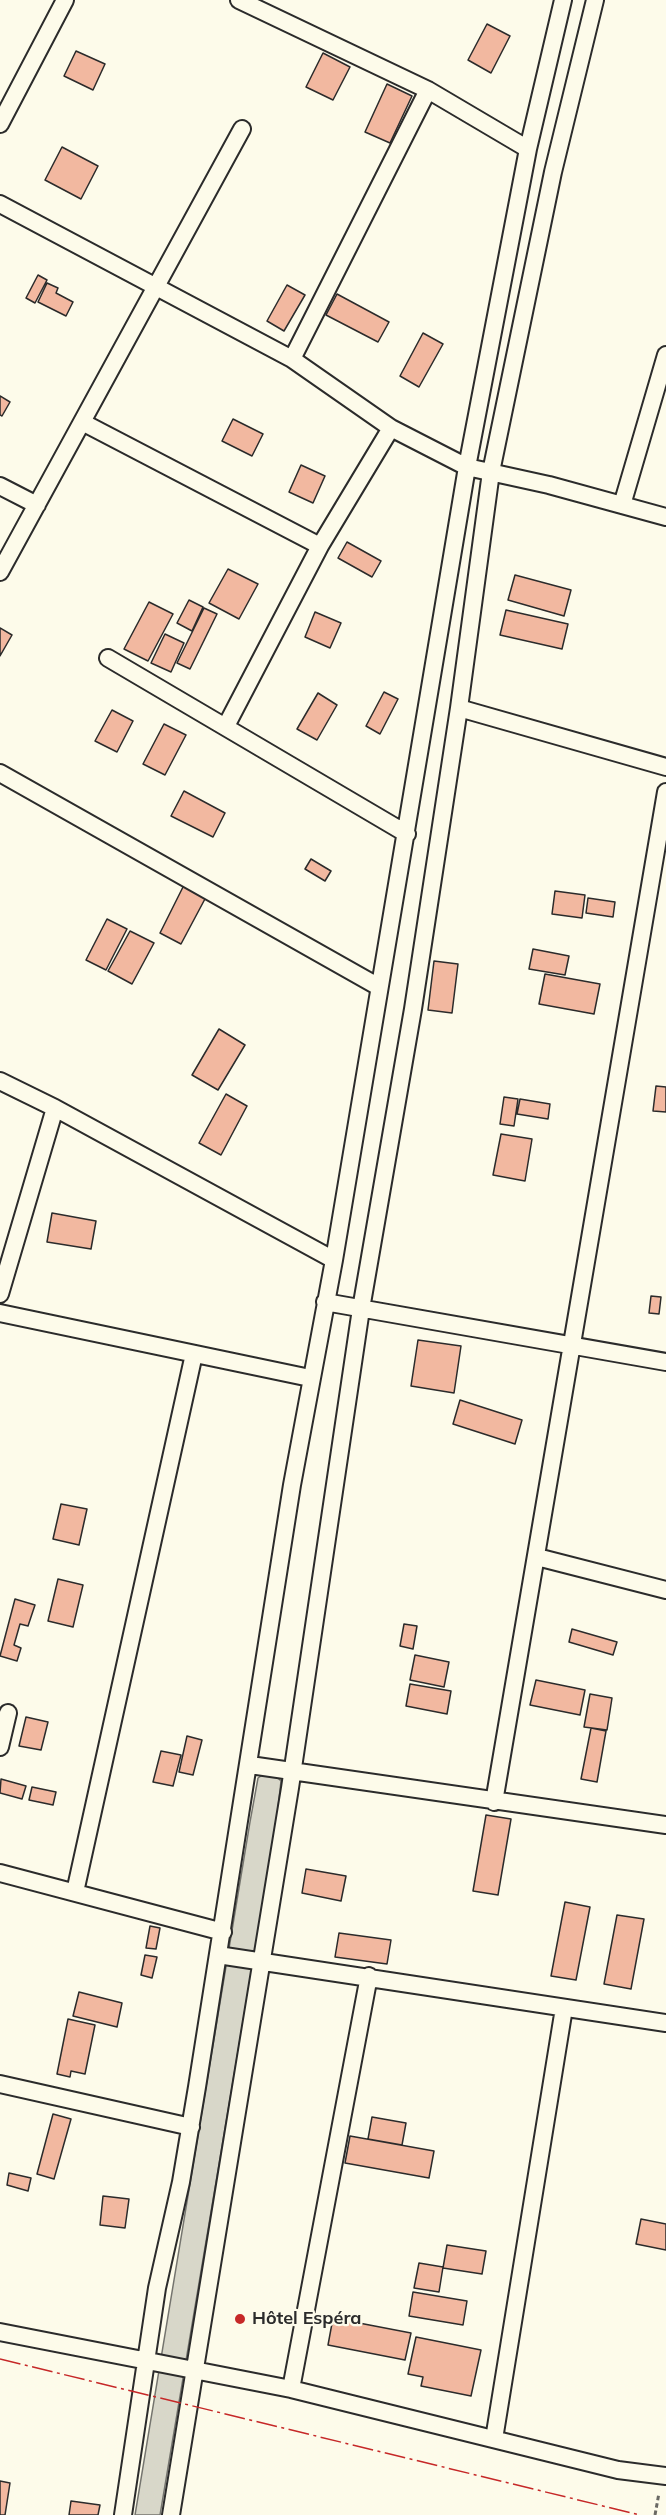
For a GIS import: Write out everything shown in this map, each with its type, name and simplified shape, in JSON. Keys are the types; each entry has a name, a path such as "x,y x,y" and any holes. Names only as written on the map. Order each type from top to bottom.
{"street":[{"path":"0,124 65,0"},
{"path":"239,0 428,90 528,149"},
{"path":"123,2515 152,2363 157,2288 191,2127 222,1956 222,1932 229,1874 249,1765 310,1378 334,1260 467,466 528,149 563,0"},
{"path":"171,2515 258,1961 292,1771 361,1309 413,1009 459,708 491,472 553,172 595,0"},
{"path":"292,359 428,90"},
{"path":"0,572 242,129"},
{"path":"0,204 292,359 391,428 467,466 666,517"},
{"path":"622,505 666,355"},
{"path":"82,422 320,546"},
{"path":"226,726 320,546 391,428"},
{"path":"0,486 37,505"},
{"path":"108,658 407,834"},
{"path":"459,708 666,767"},
{"path":"0,773 379,987"},
{"path":"494,1802 666,792"},
{"path":"0,1081 55,1108 334,1260"},
{"path":"0,1293 55,1108"},
{"path":"325,1302 666,1362"},
{"path":"0,1312 310,1378"},
{"path":"75,1892 194,1354"},
{"path":"537,1557 666,1590"},
{"path":"0,1747 8,1713"},
{"path":"249,1765 666,1825"},
{"path":"0,1874 222,1932"},
{"path":"222,1956 369,1976 666,2023"},
{"path":"291,2389 369,1976"},
{"path":"494,2439 564,2008"},
{"path":"0,2084 191,2127"},
{"path":"0,2332 291,2389 618,2470 664,2476"}],"path":[{"path":"655,2515 664,2476"}],"shaded area":[{"path":"270,1770 281,1781 276,1825 160,2515 135,2515 250,1822 258,1778"}],"building":[{"path":"487,24 510,36 491,73 468,60"},
{"path":"76,51 105,64 93,90 64,76"},
{"path":"323,53 350,67 333,100 306,87"},
{"path":"387,84 412,96 390,143 365,132"},
{"path":"62,147 98,166 81,199 45,180"},
{"path":"38,275 47,280 35,303 26,298"},
{"path":"47,283 58,288 56,293 73,302 66,316 38,302"},
{"path":"287,285 305,295 284,331 267,321"},
{"path":"337,294 389,322 378,342 326,315"},
{"path":"423,333 443,344 419,387 400,376"},
{"path":"0,396 10,402 2,416 0,415"},
{"path":"233,419 263,434 252,456 222,441"},
{"path":"301,465 325,476 313,503 289,492"},
{"path":"347,542 381,561 372,577 338,558"},
{"path":"228,569 258,584 239,619 209,603"},
{"path":"515,575 571,590 564,616 508,600"},
{"path":"189,600 203,607 192,631 177,623"},
{"path":"149,602 173,614 148,661 124,649"},
{"path":"204,608 217,614 190,669 177,663"},
{"path":"506,610 568,624 562,649 500,635"},
{"path":"315,612 341,623 330,648 305,637"},
{"path":"0,628 12,635 0,656"},
{"path":"165,634 184,643 171,672 151,663"},
{"path":"384,692 398,699 380,734 366,726"},
{"path":"318,693 337,705 317,740 297,729"},
{"path":"112,710 133,721 117,752 95,741"},
{"path":"164,724 186,735 165,775 143,764"},
{"path":"184,791 225,813 213,837 171,816"},
{"path":"311,859 331,871 325,881 305,869"},
{"path":"184,885 206,897 181,944 160,933"},
{"path":"555,891 585,895 582,918 552,914"},
{"path":"588,898 615,902 613,917 586,913"},
{"path":"107,919 127,929 106,970 86,960"},
{"path":"130,931 154,943 132,984 108,971"},
{"path":"533,949 569,956 565,975 529,969"},
{"path":"434,961 458,964 452,1013 428,1010"},
{"path":"545,974 600,984 594,1014 539,1004"},
{"path":"219,1029 245,1045 218,1090 192,1075"},
{"path":"656,1086 666,1087 666,1112 653,1111"},
{"path":"226,1094 247,1106 221,1155 199,1143"},
{"path":"504,1097 518,1099 514,1126 500,1124"},
{"path":"520,1099 550,1104 548,1119 517,1114"},
{"path":"501,1134 532,1139 525,1181 493,1175"},
{"path":"52,1213 96,1221 91,1249 47,1242"},
{"path":"651,1296 661,1297 659,1314 649,1313"},
{"path":"418,1340 461,1346 454,1393 411,1386"},
{"path":"460,1400 522,1420 515,1444 453,1424"},
{"path":"61,1504 87,1509 79,1545 53,1539"},
{"path":"58,1579 83,1585 73,1627 48,1621"},
{"path":"15,1599 35,1605 28,1626 20,1624 14,1645 21,1648 17,1661 0,1656"},
{"path":"404,1624 417,1626 413,1649 400,1646"},
{"path":"572,1629 617,1642 613,1655 569,1642"},
{"path":"415,1655 449,1662 444,1687 410,1680"},
{"path":"536,1680 585,1690 580,1715 530,1705"},
{"path":"410,1684 451,1691 447,1714 406,1706"},
{"path":"590,1694 612,1698 607,1730 584,1727"},
{"path":"26,1717 48,1722 41,1750 19,1746"},
{"path":"591,1728 606,1731 597,1782 581,1779"},
{"path":"187,1736 202,1740 193,1775 179,1772"},
{"path":"161,1751 181,1755 173,1786 153,1782"},
{"path":"1,1779 26,1786 22,1799 0,1793"},
{"path":"32,1787 56,1792 53,1805 29,1800"},
{"path":"486,1815 511,1819 498,1895 473,1891"},
{"path":"306,1869 346,1876 341,1901 302,1893"},
{"path":"565,1902 590,1907 576,1980 551,1976"},
{"path":"617,1915 644,1919 631,1989 604,1984"},
{"path":"150,1926 160,1928 156,1949 146,1948"},
{"path":"339,1933 391,1940 387,1964 335,1957"},
{"path":"145,1955 157,1957 152,1978 141,1975"},
{"path":"79,1992 122,2003 117,2027 73,2016"},
{"path":"68,2019 95,2025 85,2074 71,2071 70,2077 57,2074"},
{"path":"53,2114 71,2119 54,2179 37,2174"},
{"path":"372,2117 406,2123 402,2145 368,2139"},
{"path":"350,2136 434,2151 429,2178 345,2163"},
{"path":"9,2173 31,2178 28,2191 7,2185"},
{"path":"103,2196 129,2199 125,2228 100,2225"},
{"path":"641,2219 666,2224 666,2250 636,2244"},
{"path":"447,2245 486,2251 482,2274 443,2268"},
{"path":"419,2263 443,2267 439,2292 414,2288"},
{"path":"413,2292 467,2301 463,2325 409,2316"},
{"path":"333,2318 411,2333 405,2360 328,2345"},
{"path":"416,2337 481,2350 471,2396 421,2386 423,2377 408,2374"},
{"path":"0,2481 10,2483 5,2515 0,2515"},
{"path":"71,2501 100,2505 98,2515 69,2515"}],"power":[{"path":"0,2359 640,2515"}],"place":[{"name":"Hôtel Espéra","path":"240,2319"}]}
